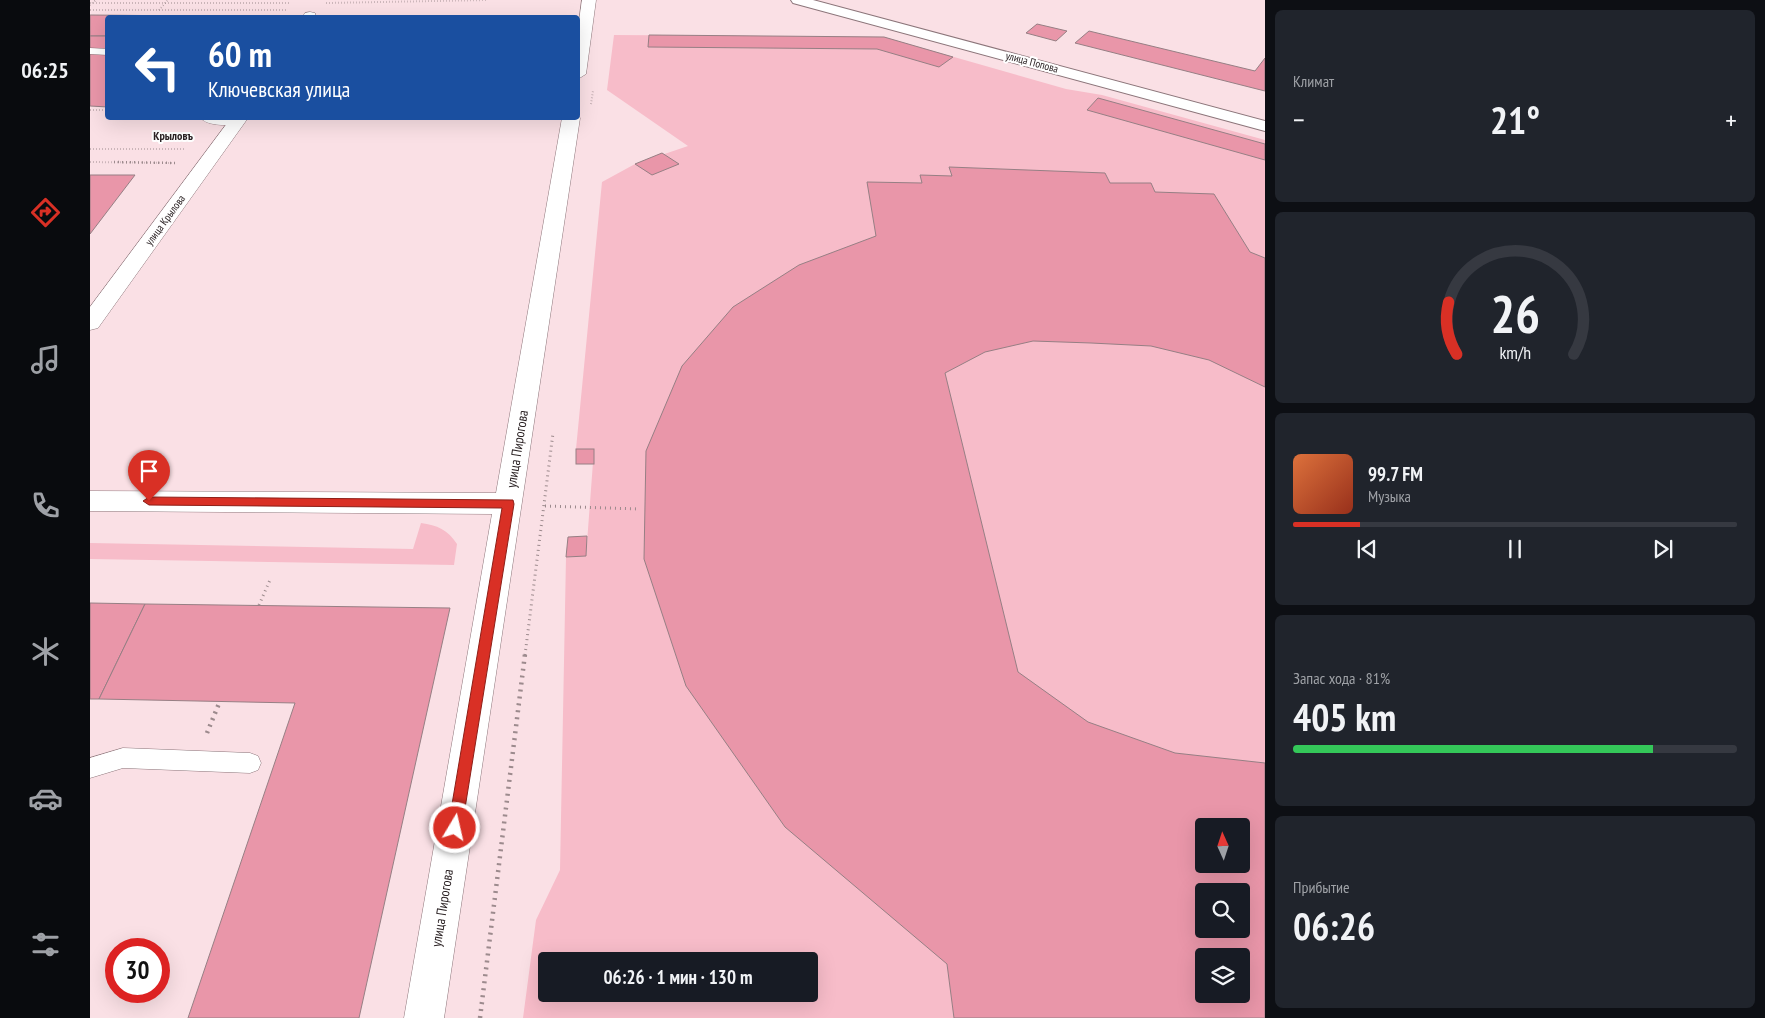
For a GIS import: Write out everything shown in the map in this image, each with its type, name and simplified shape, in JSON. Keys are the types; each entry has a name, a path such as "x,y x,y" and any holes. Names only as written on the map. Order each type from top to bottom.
{"street":[{"path":"580,61 589,0"},
{"name":"улица Попова","path":"798,0 1265,126"},
{"name":"улица Крылова","path":"90,323 237,120"},
{"name":"улица Пирогова","path":"424,1018 508,504 579,120"},
{"path":"90,500 508,504"}],"lane":[{"path":"90,51 105,52"},
{"path":"90,768 122,758 250,763"}],"path":[{"path":"90,5 96,0"},
{"path":"159,10 168,0"},
{"path":"90,10 295,10"},
{"path":"580,116 593,85"},
{"path":"90,110 105,110"},
{"path":"90,149 188,149"},
{"path":"90,162 178,163"},
{"path":"480,1018 554,425"},
{"path":"545,506 639,509"},
{"path":"259,605 270,580"}],"shaded area":[{"path":"614,35 884,37 1066,89 1102,95 1265,140 1265,1018 523,1018 536,920 560,870 566,557 586,556 594,449 576,449 602,182 635,164 688,146 607,90"},
{"path":"421,523 442,529 454,539 457,544 454,565 90,559 90,543 413,549"}],"building":[{"path":"90,15 105,15 105,36 90,36"},
{"path":"1037,24 1067,31 1056,41 1026,33"},
{"path":"1089,31 1255,71 1265,58 1265,91 1075,43"},
{"path":"649,35 884,37 953,57 939,67 877,49 648,47"},
{"path":"90,36 105,36 105,107 90,106"},
{"path":"1098,98 1265,144 1265,160 1087,110"},
{"path":"662,153 679,164 652,175 635,164"},
{"path":"949,167 1105,173 1110,183 1151,183 1155,192 1214,194 1250,252 1265,258 1265,387 1209,360 1151,346 1091,343 1033,341 985,352 945,373 1018,672 1088,722 1175,753 1265,763 1265,1018 954,1018 947,964 785,827 686,686 644,559 646,451 682,366 733,307 799,265 876,236 867,182 922,183 920,175 952,176"},
{"path":"90,175 135,175 90,234"},
{"path":"576,449 594,449 594,464 576,464"},
{"path":"587,536 586,556 566,557 568,537"},
{"path":"90,603 145,604 99,699 90,699"},
{"path":"145,604 450,608 359,1018 188,1018 295,703 99,699"}],"district":[{"name":"Крыловъ","path":"173,135"}],"route":[{"path":"149,501 508,504 455,828"}]}
